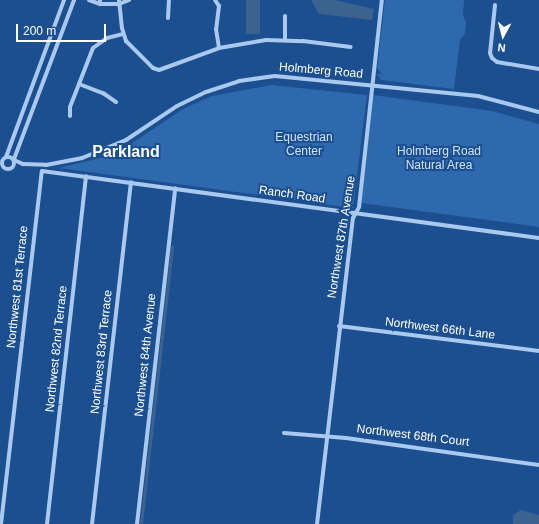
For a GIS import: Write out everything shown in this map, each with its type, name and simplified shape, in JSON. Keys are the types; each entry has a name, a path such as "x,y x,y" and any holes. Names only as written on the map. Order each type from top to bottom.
{"street":[{"path":"2,166 3,159 64,0"},
{"path":"12,167 21,139 74,0"},
{"path":"90,0 106,3 129,0"},
{"path":"100,0 106,3"},
{"path":"168,18 169,0"},
{"name":"Northwest 87th Avenue","path":"317,524 340,326 355,214 359,207 382,0"},
{"path":"216,1 216,29 219,48"},
{"path":"119,2 123,34 131,47 153,68 159,70 219,48 285,39 351,48"},
{"path":"495,5 490,52 492,58 497,62 539,69"},
{"path":"285,16 285,39"},
{"path":"70,116 70,107 93,48 107,38 123,34"},
{"name":"Holmberg Road","path":"2,166 12,167 23,164 57,164 102,151 126,140 187,100 239,81 275,76 489,98 539,112"},
{"path":"79,84 104,93 116,102"},
{"path":"21,139 16,156 23,164"},
{"name":"Holmberg Road","path":"3,159 14,160 23,164"},
{"name":"Ranch Road","path":"42,172 86,176 539,238"},
{"name":"Northwest 81st Terrace","path":"1,524 42,172"},
{"name":"Northwest 82nd Terrace","path":"47,524 86,176"},
{"name":"Northwest 83rd Terrace","path":"92,524 131,182"},
{"name":"Northwest 84th Avenue","path":"137,524 175,188"},
{"name":"Northwest 66th Lane","path":"340,326 539,351"},
{"name":"Northwest 68th Court","path":"284,433 508,458 539,465"}],"green space":[{"path":"385,0 464,0 463,15 466,23 465,34 460,39 454,89 381,80 377,74 382,74 377,68"},
{"name":"Equestrian Center","path":"271,85 367,95 353,208 59,168 104,157 131,144 183,109 212,96"},
{"name":"Holmberg Road Natural Area","path":"373,95 492,111 539,124 539,227 361,203"}],"shaded area":[{"path":"246,0 260,0 260,34 246,34"},
{"path":"311,0 335,0 374,9 372,20 319,14"},
{"path":"521,510 539,515 539,524 513,524 513,515"}],"waterway":[{"path":"141,524 172,247"}],"district":[{"name":"Parkland","path":"126,152"}]}
